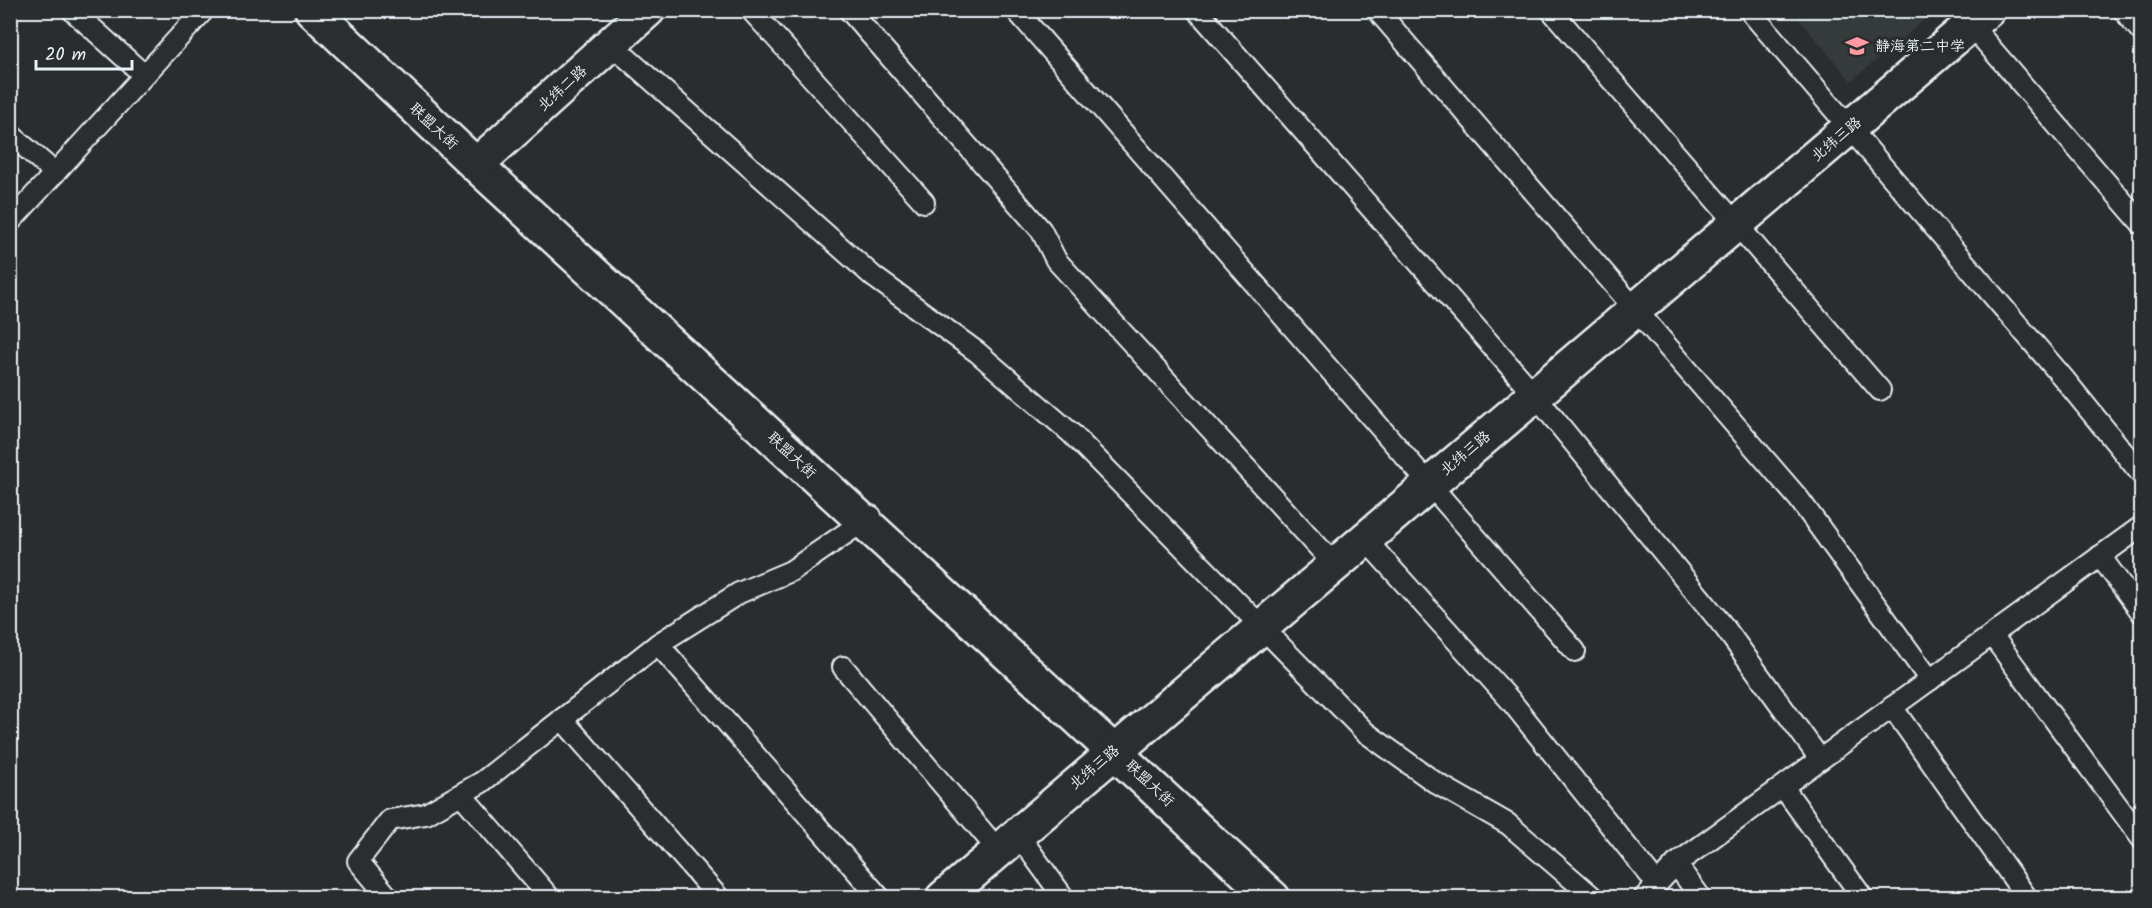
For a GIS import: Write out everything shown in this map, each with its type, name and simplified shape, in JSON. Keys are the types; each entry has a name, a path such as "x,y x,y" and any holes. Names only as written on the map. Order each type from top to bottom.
{"main road":[{"name":"联盟大街","path":"312,10 481,160 1119,746 1273,897"},
{"path":"333,10 481,160"},
{"name":"北纬二路","path":"481,160 648,10"},
{"name":"北纬三路","path":"943,897 1980,18"},
{"path":"1119,746 1290,897"}],"lane":[{"path":"72,10 144,75"},
{"path":"10,222 204,10"},
{"path":"752,10 924,202"},
{"path":"849,10 1041,230 1056,260 1334,564"},
{"path":"1016,10 1575,651"},
{"path":"1197,10 1534,394 1725,628 1820,759"},
{"path":"1377,10 1799,498 1930,680"},
{"path":"1551,10 1880,390"},
{"path":"1749,10 2065,380 2142,475"},
{"path":"2123,10 2142,32"},
{"path":"1980,18 2142,225"},
{"path":"611,44 874,277 977,352 1072,434 1259,627 1365,732 1436,783 1508,824 1594,897"},
{"path":"10,134 55,173"},
{"path":"389,897 358,861 390,820 426,814 482,782 658,644 739,593 791,571 870,517"},
{"path":"1364,538 1510,700 1650,891 1676,864 2142,526"},
{"path":"2100,556 2142,613"},
{"path":"1992,635 2142,839"},
{"path":"658,644 880,897"},
{"path":"843,667 1007,842 1064,897"},
{"path":"1892,707 2027,897"},
{"path":"562,719 719,897"},
{"path":"1782,787 1863,897"},
{"path":"461,794 550,897"},
{"path":"1676,864 1701,897"}],"shaded area":[{"name":"静海第二中学","path":"1792,11 1935,11 1851,81"}],"place":[{"name":"静海第二中学","path":"1857,46"}]}
